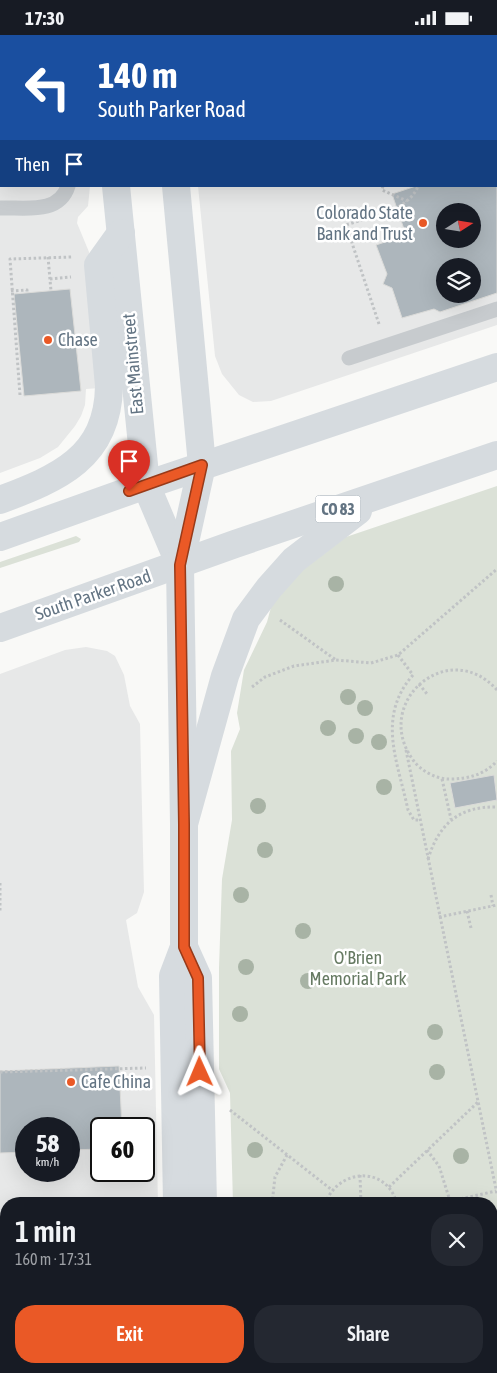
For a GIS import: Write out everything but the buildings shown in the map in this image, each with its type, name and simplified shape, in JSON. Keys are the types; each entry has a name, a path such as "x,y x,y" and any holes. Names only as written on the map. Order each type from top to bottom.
{"main road":[{"name":"East Mainstreet","path":"116,187 146,485 180,565"},
{"name":"East Mainstreet","path":"176,187 202,465 180,565 184,947 173,976 177,1197"},
{"path":"0,500 49,481 70,468 87,452 98,436 108,404 109,386 98,265 121,233"},
{"path":"0,537 202,465 497,367"},
{"name":"South Parker Road","path":"0,628 497,455"},
{"path":"184,824 229,661 246,619 269,588 294,560 327,533 382,494"},
{"name":"East Mainstreet","path":"184,947 198,978 203,1197"}],"lane":[{"path":"0,208 53,206 63,197 68,187"},
{"path":"349,357 497,309"}],"path":[{"path":"384,187 382,190 408,201"},
{"path":"379,325 346,225 408,201 415,194 418,187"},
{"path":"20,395 10,259 80,256"},
{"path":"48,257 51,291"},
{"path":"50,279 74,277"},
{"path":"11,291 27,290 27,293"},
{"path":"246,693 265,677 283,669 336,660 371,663 398,655 497,569"},
{"path":"277,617 336,660"},
{"path":"398,655 413,675 395,704 391,718 392,734 408,811 414,820 420,820"},
{"path":"476,1197 497,1192 401,727 403,711 409,695 419,684 438,672 457,670 479,676 497,690"},
{"path":"419,684 427,694"},
{"path":"406,750 421,768 442,779 472,777 497,762"},
{"path":"442,779 451,819"},
{"path":"428,860 436,837 451,819 473,810 497,807"},
{"path":"0,883 0,912"},
{"path":"439,917 495,905 491,895"},
{"path":"467,911 471,928"},
{"path":"0,1072 149,1068"},
{"path":"389,1187 478,1102"},
{"path":"227,1107 332,1189"},
{"path":"426,1150 439,1166 449,1197"},
{"path":"273,1197 275,1177 287,1155"},
{"path":"360,1175 361,1197"},
{"path":"329,1197 332,1189 348,1178 360,1175 377,1179 389,1187 394,1197"}],"shaded area":[{"path":"0,187 90,187 88,206 78,217 77,223 89,252 100,388 86,389 85,405 81,416 58,447 40,458 0,473"},
{"path":"198,187 497,187 497,325 271,401 253,402 239,395 222,374 215,356"},
{"path":"86,647 107,651 115,656 124,675 130,706 140,724 144,892 137,913 126,920 138,987 154,1015 158,1197 0,1197 0,674 65,650"}],"green space":[{"name":"O'Brien Memorial Park","path":"497,486 497,1197 233,1197 230,1093 219,1069 219,968 222,879 232,820 231,751 240,729 237,713 244,670 267,622 273,600 291,579 346,537"},
{"path":"76,536 81,539 79,542 0,568 0,562"}],"place":[{"name":"Colorado State Bank and Trust","path":"423,223"},
{"name":"Chase","path":"48,340"},
{"name":"Cafe China","path":"71,1082"}],"route":[{"path":"129,491 202,465 180,565 184,947 198,978 200,1072"}]}
